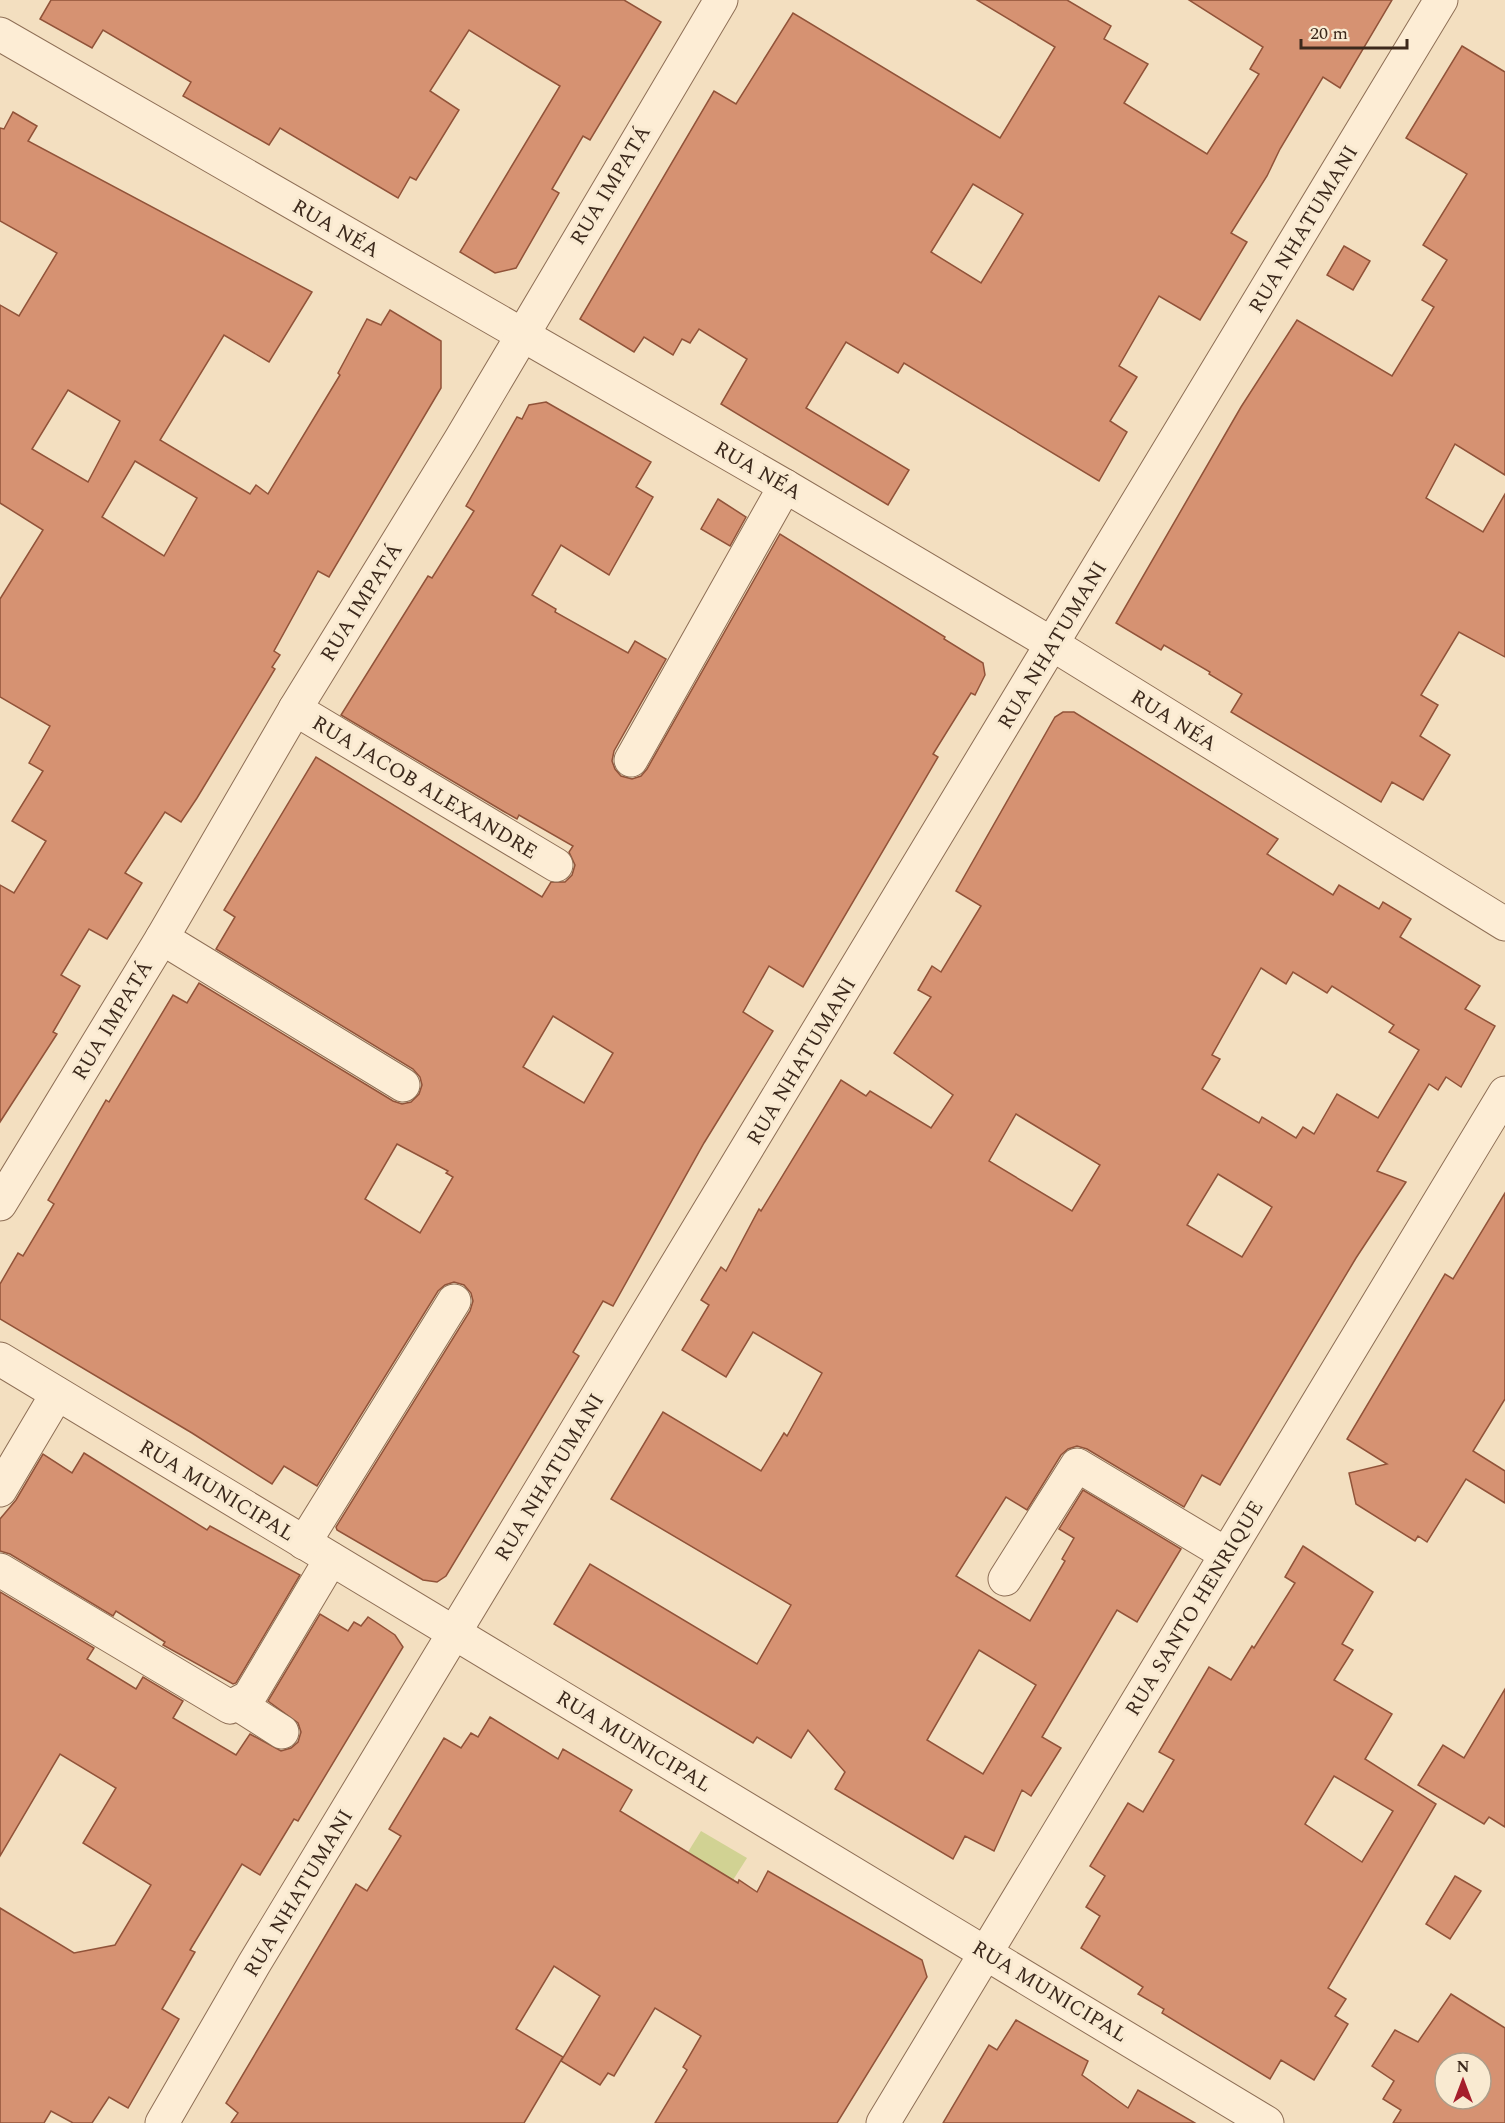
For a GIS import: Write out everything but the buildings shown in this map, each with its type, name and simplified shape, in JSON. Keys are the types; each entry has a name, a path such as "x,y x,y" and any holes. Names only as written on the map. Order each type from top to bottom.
{"street":[{"name":"RUA IMPATÁ","path":"0,1204 162,938 295,709 721,0"},
{"name":"RUA NHATUMANI","path":"162,2123 254,1964 1441,0"},
{"name":"RUA NÉA","path":"0,34 523,333 785,486 1052,644 1505,924"},
{"path":"631,760 785,486"},
{"name":"RUA JACOB ALEXANDRE","path":"295,709 556,865"},
{"path":"162,938 403,1084"},
{"name":"RUA SANTO HENRIQUE","path":"883,2123 1505,1093"},
{"path":"0,1570 230,1707 238,1704 249,1697 317,1551 454,1301"},
{"name":"RUA MUNICIPAL","path":"0,1359 987,1952 1229,2113 1267,2123"},
{"path":"0,1490 57,1394"},
{"path":"1005,1579 1077,1465 1226,1554"},
{"path":"238,1704 282,1732"}],"green space":[{"path":"701,1831 747,1858 733,1880 688,1852"}]}
